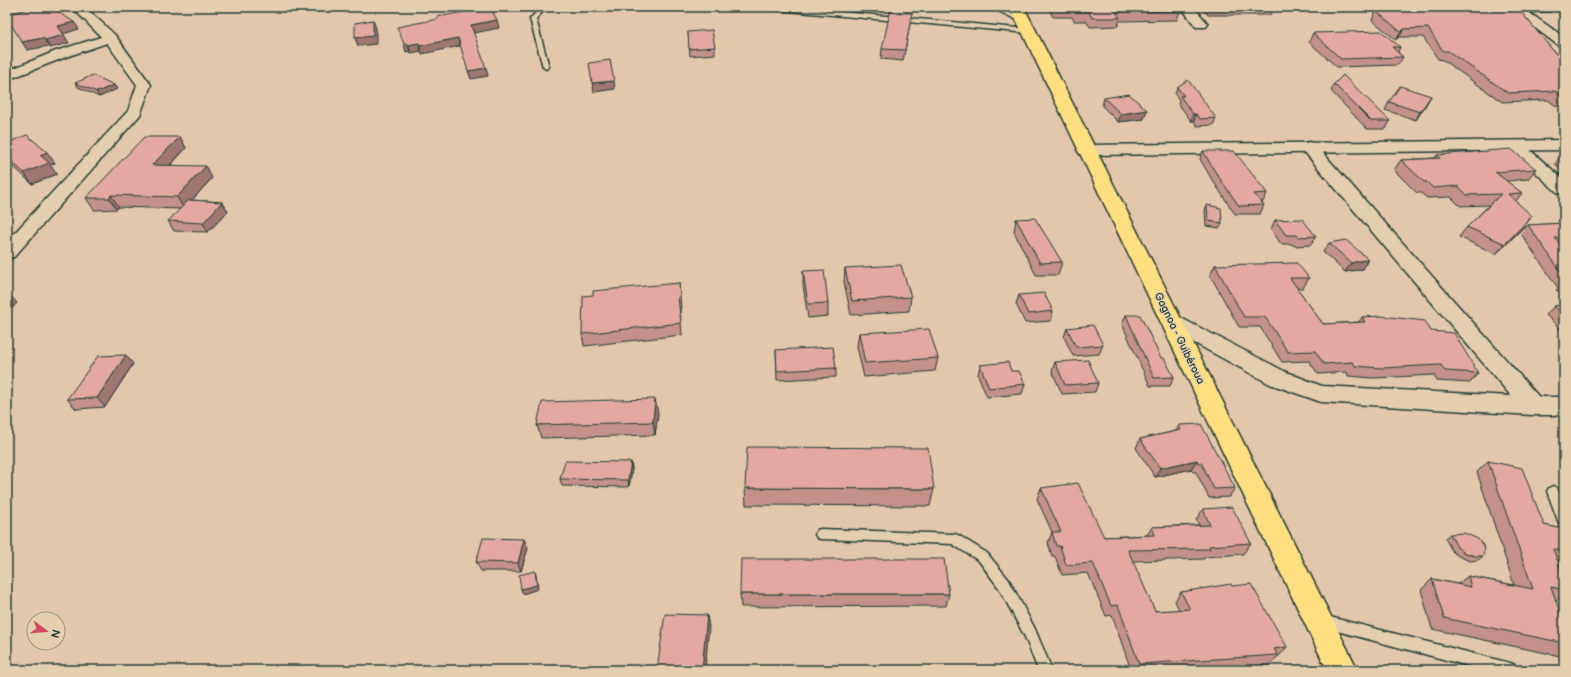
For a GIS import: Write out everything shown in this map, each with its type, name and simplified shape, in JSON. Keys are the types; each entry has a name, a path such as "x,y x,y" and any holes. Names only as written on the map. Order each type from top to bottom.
{"main road":[{"name":"Gagnoa - Guibéroua","path":"1023,20 1343,670"}],"street":[{"path":"7,253 136,112 144,85 110,38 78,7"},
{"path":"1187,7 1201,24"},
{"path":"1513,7 1564,43"},
{"path":"7,76 61,54 110,38"},
{"path":"1086,150 1564,145"},
{"path":"1516,146 1564,189"},
{"path":"1308,147 1533,406"},
{"path":"1172,322 1278,378 1321,394 1533,406 1564,406"}],"lane":[{"path":"544,7 533,19 546,67"},
{"path":"766,7 1023,20"},
{"path":"992,7 1023,20"},
{"path":"1552,491 1564,521"},
{"path":"821,534 954,539 983,557 1004,584 1030,634 1045,670"},
{"path":"1318,620 1510,670"}],"building":[{"path":"34,7 50,7 74,22 58,26 64,35 45,40 43,38 22,42 7,18 7,15"},
{"path":"490,7 497,20 471,25 486,68 468,71 458,38 419,46 419,43 408,45 407,43 404,44 397,27 438,19 437,17"},
{"path":"1054,7 1176,7 1180,11 1116,12 1120,18 1092,18 1089,12 1076,12 1074,9"},
{"path":"1485,7 1517,7 1556,54 1564,54 1564,97 1555,91 1508,93 1448,51 1443,51 1428,28 1404,29 1401,32 1376,11 1488,9"},
{"path":"890,12 912,13 905,50 882,49"},
{"path":"373,20 373,36 355,38 355,23"},
{"path":"712,30 715,47 689,49 688,32"},
{"path":"1381,31 1400,47 1392,47 1403,57 1341,59 1313,33"},
{"path":"610,60 614,81 592,83 589,63"},
{"path":"93,75 114,85 97,92 75,83"},
{"path":"1343,75 1390,121 1371,121 1334,84"},
{"path":"1188,80 1216,118 1200,119 1196,114 1193,114 1180,96 1184,96 1177,87"},
{"path":"1400,86 1431,96 1420,112 1389,102"},
{"path":"1129,94 1147,110 1121,114 1104,98"},
{"path":"27,135 47,152 40,155 49,163 24,173 7,157 7,143"},
{"path":"144,137 180,137 152,165 206,166 177,197 111,195 109,198 86,198"},
{"path":"1511,149 1536,169 1495,172 1522,193 1508,194 1532,216 1505,244 1467,227 1501,194 1467,195 1458,186 1433,188 1427,182 1424,182 1401,160 1440,158 1437,155"},
{"path":"1203,151 1234,151 1267,193 1254,194 1264,205 1239,206 1214,170"},
{"path":"189,200 222,202 203,223 168,221"},
{"path":"1207,205 1221,208 1222,223 1208,221"},
{"path":"1035,218 1062,262 1040,263 1016,219"},
{"path":"1302,219 1316,236 1298,237 1297,235 1286,235 1275,220"},
{"path":"1564,222 1564,238 1555,238 1564,250 1564,276 1528,225"},
{"path":"1346,240 1368,259 1351,263 1329,243"},
{"path":"1297,263 1309,278 1290,278 1323,324 1365,322 1362,317 1381,316 1425,321 1431,331 1454,333 1478,373 1445,371 1441,365 1381,368 1355,366 1353,362 1324,364 1315,351 1288,352 1265,317 1244,317 1215,265"},
{"path":"901,265 911,297 852,301 845,268"},
{"path":"824,270 828,303 808,304 803,271"},
{"path":"679,283 680,296 678,297 681,323 582,334 583,296 593,295 593,291"},
{"path":"1044,293 1053,311 1028,314 1019,295"},
{"path":"1564,305 1564,316 1554,306"},
{"path":"1126,315 1140,315 1161,358 1164,358 1174,377 1154,378"},
{"path":"1093,325 1103,345 1076,347 1067,328"},
{"path":"929,329 938,358 865,363 859,333"},
{"path":"833,347 836,368 777,371 776,350"},
{"path":"126,355 97,398 67,399 98,356"},
{"path":"1088,360 1098,383 1065,385 1055,362"},
{"path":"1008,362 1011,371 1019,371 1025,384 989,388 980,365"},
{"path":"655,399 653,422 537,425 542,402"},
{"path":"1201,424 1235,488 1214,489 1201,462 1198,463 1197,460 1160,468 1140,439 1181,430 1179,425"},
{"path":"747,447 928,448 934,489 745,488"},
{"path":"565,461 631,462 628,480 560,479"},
{"path":"1488,461 1522,468 1544,525 1564,529 1564,551 1553,549 1564,578 1564,590 1551,587 1564,621 1564,643 1444,618 1432,579 1471,587 1468,576 1533,589"},
{"path":"1078,483 1104,537 1155,535 1152,527 1210,525 1203,509 1232,507 1251,543 1209,546 1210,549 1128,550 1155,611 1190,609 1181,592 1231,584 1232,586 1251,584 1287,647 1274,649 1278,655 1139,664 1118,605 1111,606 1093,563 1066,565 1060,546 1056,546 1052,532 1061,532 1041,488"},
{"path":"1464,533 1478,539 1485,548 1483,556 1475,556 1463,552 1457,547 1450,534"},
{"path":"483,538 524,539 518,563 476,562"},
{"path":"741,559 944,559 949,594 740,594"},
{"path":"535,571 537,585 521,589 519,575"},
{"path":"665,614 707,615 702,670 657,670"},
{"path":"552,666 561,666 569,670 543,670"},
{"path":"1088,667 1108,667 1109,670 1088,670"}]}
